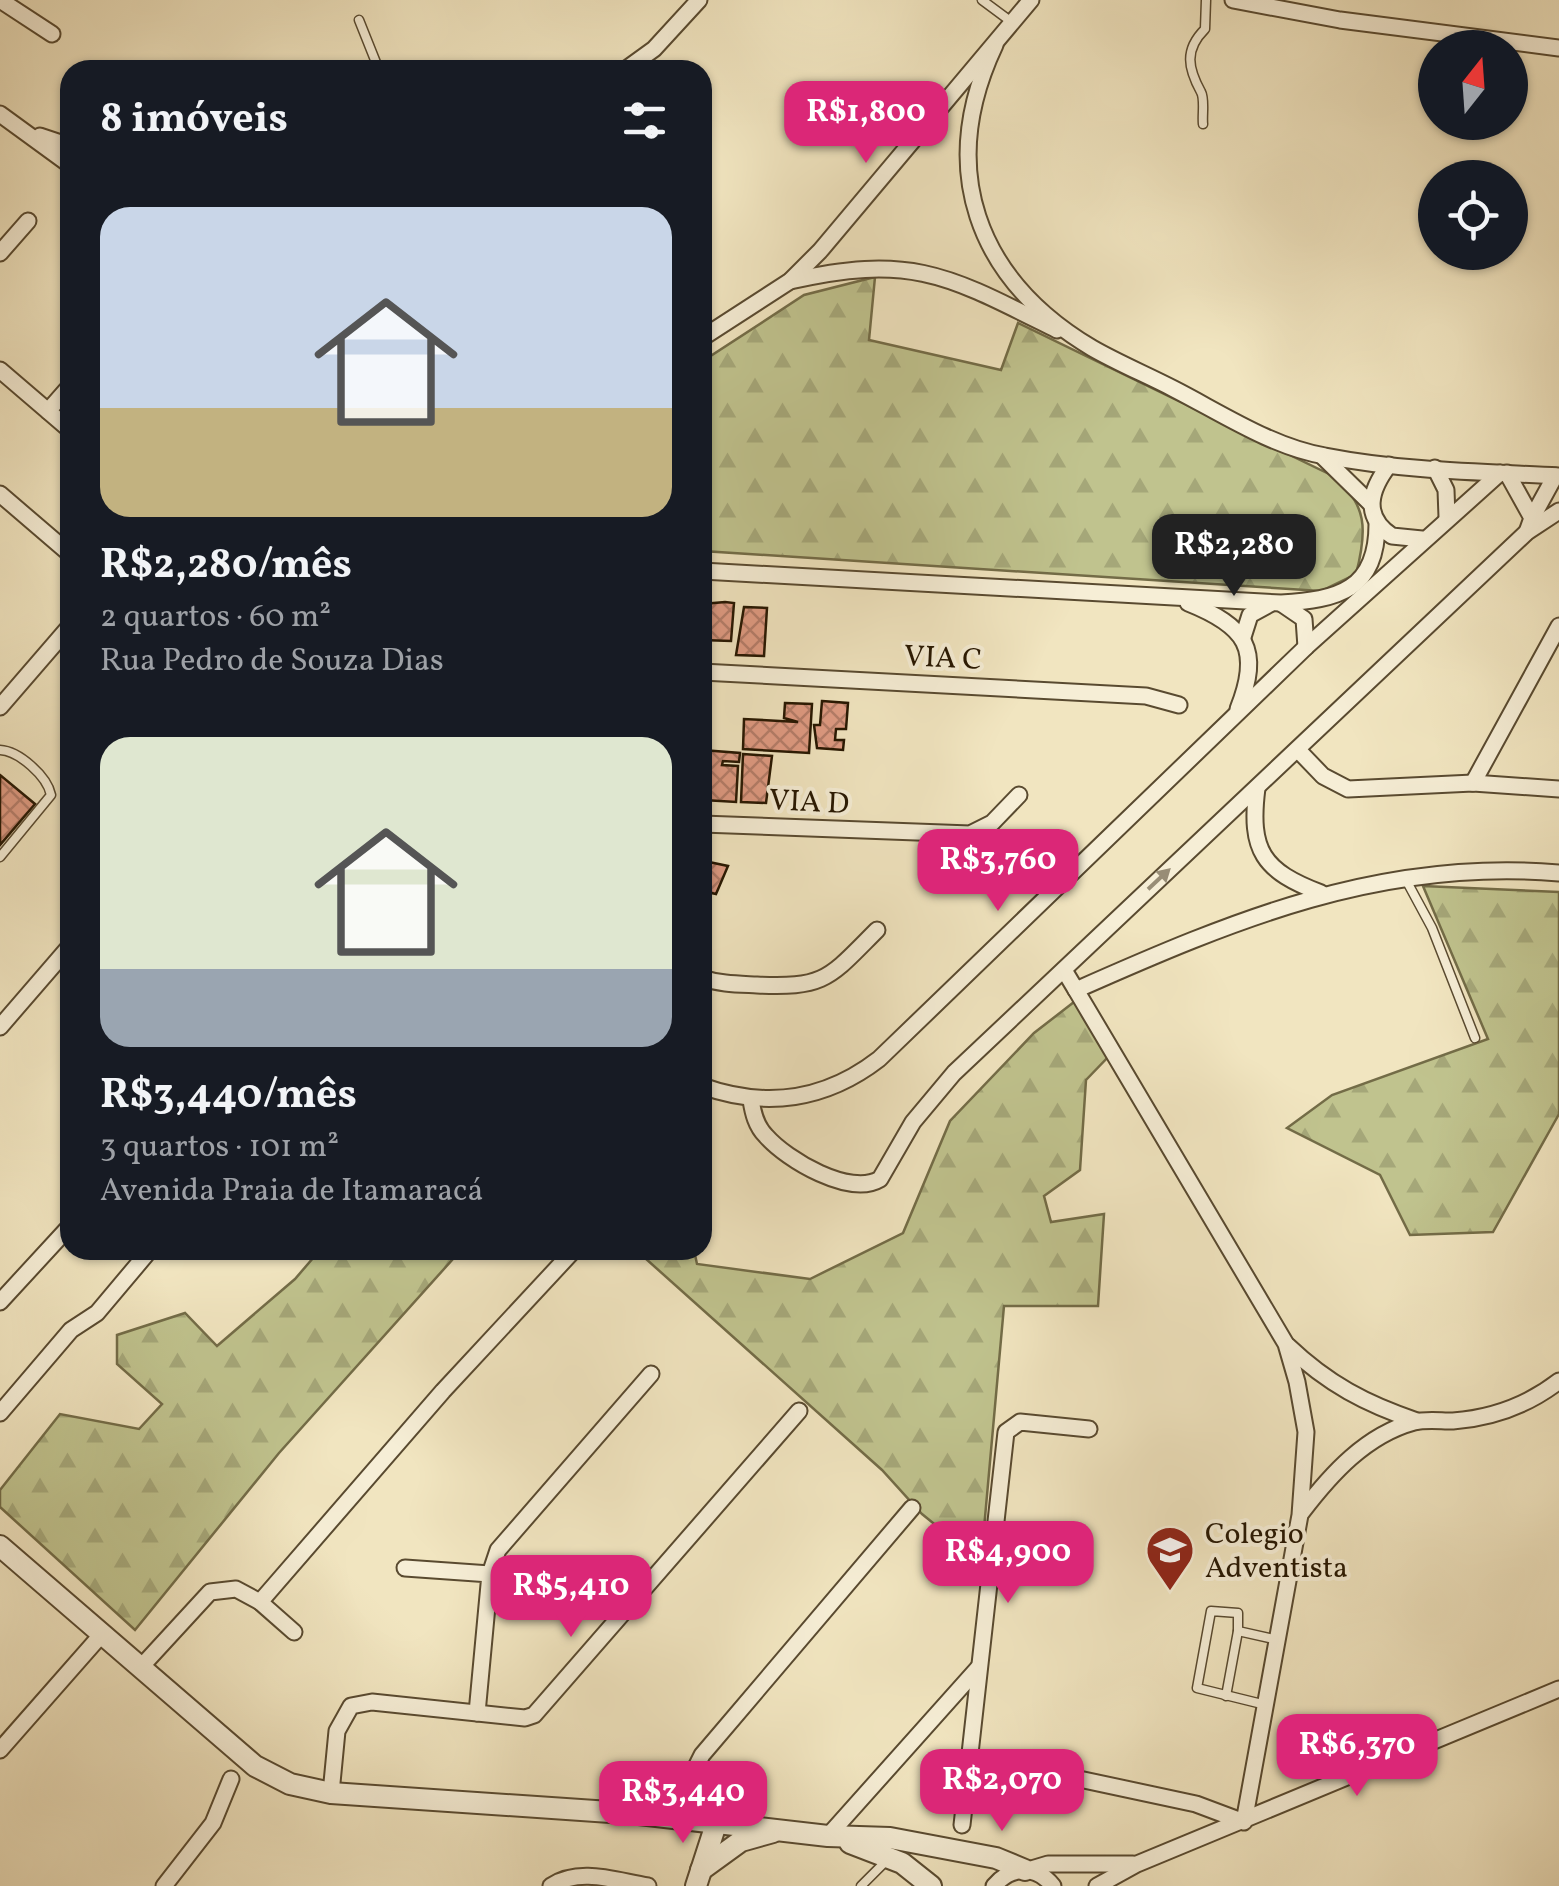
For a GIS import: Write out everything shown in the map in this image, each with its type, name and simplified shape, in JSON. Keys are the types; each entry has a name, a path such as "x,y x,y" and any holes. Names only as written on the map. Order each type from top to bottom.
{"street":[{"path":"0,0 52,34"},
{"path":"639,60 654,49 698,0"},
{"path":"712,332 790,281 864,204 1031,0"},
{"path":"1232,0 1340,20 1559,48"},
{"path":"995,45 981,74 968,125 965,153 974,209 991,248 1018,286 1092,348"},
{"path":"0,114 60,158"},
{"path":"22,130 60,143"},
{"path":"0,253 28,221"},
{"path":"790,281 840,270 909,269 975,289 1258,433 1322,456 1389,465 1557,476 1530,525"},
{"path":"0,370 60,421"},
{"path":"48,411 60,397"},
{"path":"1322,456 1371,504"},
{"path":"712,572 1277,603 1322,600 1363,577 1377,546 1377,524 1371,504 1375,484 1389,465"},
{"path":"1434,468 1446,490 1447,517"},
{"path":"712,1089 751,1100 810,1095 838,1085 879,1059 1306,647 1447,517 1504,473"},
{"path":"1504,473 1530,525"},
{"path":"0,494 60,545"},
{"path":"751,1100 764,1135 788,1156 858,1185 880,1179 898,1144 929,1100 1530,525 1558,509"},
{"path":"1377,524 1401,540 1422,539"},
{"path":"1171,596 1224,620 1243,637 1250,658 1250,679 1234,718"},
{"path":"1243,637 1250,615 1277,603"},
{"path":"1277,603 1304,619 1306,647"},
{"path":"1474,783 1559,626"},
{"path":"0,707 60,638"},
{"path":"1250,658 1267,669 1287,668"},
{"name":"VIA C","path":"712,673 1146,696 1180,705"},
{"path":"1298,750 1323,776 1348,789 1474,783 1559,789"},
{"path":"1257,788 1254,835 1261,854 1277,872 1322,893"},
{"name":"VIA D","path":"712,824 970,834 992,822 1019,794"},
{"path":"1076,990 1220,927 1322,893 1454,872 1559,873"},
{"path":"712,981 810,985 835,972 877,930"},
{"path":"0,1027 60,958"},
{"path":"1064,970 1286,1344 1330,1383 1357,1399 1417,1421"},
{"path":"0,1302 60,1237"},
{"path":"0,1412 71,1330 97,1313 142,1260"},
{"path":"260,1602 443,1390 512,1322 565,1260"},
{"path":"1244,1822 1300,1515 1306,1432 1286,1344"},
{"path":"477,1713 490,1574 498,1550 651,1374"},
{"path":"1300,1515 1323,1484 1368,1444 1417,1421 1485,1417 1517,1406 1559,1381"},
{"path":"331,1793 337,1731 352,1706 372,1702 525,1718 543,1707 799,1411"},
{"path":"962,1825 1006,1432 1020,1422 1089,1429"},
{"path":"686,1818 694,1771 702,1756 912,1508"},
{"path":"0,1546 255,1766 290,1784 331,1793 686,1818 715,1829 748,1825 918,1843 996,1858 1053,1886"},
{"path":"405,1568 490,1574"},
{"path":"142,1667 210,1592 236,1589 260,1602 294,1632"},
{"path":"0,1750 102,1634"},
{"path":"828,1836 979,1666"},
{"path":"1096,1886 1137,1864 1559,1689"},
{"path":"1066,1776 1196,1804 1244,1822"},
{"path":"164,1886 214,1823 231,1779"},
{"path":"698,1878 715,1829"},
{"path":"698,1878 741,1841 784,1830"},
{"path":"828,1836 890,1857 931,1886"},
{"path":"994,1886 1006,1874 1048,1864 1137,1864"},
{"path":"551,1886 569,1876 648,1886"}],"lane":[{"path":"982,0 1013,22"},
{"path":"1203,124 1202,92 1191,77 1192,47 1194,37 1205,28 1206,0"},
{"path":"359,20 375,60"},
{"path":"0,750 12,752 46,780 51,795 0,857"},
{"path":"1405,878 1432,928 1475,1038"},
{"path":"1226,1696 1240,1614 1212,1608 1197,1688 1226,1696 1266,1705"},
{"path":"1238,1631 1278,1640"},
{"path":"861,1886 890,1857 918,1843"}],"green space":[{"path":"875,277 869,340 1001,370 1018,323 1329,474 1352,496 1362,519 1356,574 1321,591 712,552 712,355 804,295"},
{"path":"1423,886 1559,892 1559,1114 1493,1232 1410,1235 1380,1175 1287,1128 1332,1095 1488,1039"},
{"path":"1083,995 1110,1055 1086,1080 1080,1170 1044,1196 1051,1222 1104,1214 1098,1306 1004,1306 981,1562 922,1514 882,1470 647,1260 696,1260 697,1264 810,1279 903,1233 950,1121 1034,1033"},
{"path":"311,1260 452,1260 279,1453 135,1630 0,1507 0,1490 60,1414 139,1429 162,1404 117,1364 117,1335 185,1313 217,1346 295,1279"}],"building":[{"path":"712,603 734,603 731,641 712,640"},
{"path":"744,607 767,608 764,656 736,655"},
{"path":"822,701 848,703 846,729 836,729 835,740 844,740 843,750 817,748 814,725 820,725"},
{"path":"785,703 812,704 809,753 743,749 744,719 798,722 784,718"},
{"path":"712,751 740,753 739,762 723,761 722,765 738,766 736,802 712,800"},
{"path":"743,754 772,756 766,803 741,802"},
{"path":"0,775 35,804 0,845"},
{"path":"712,863 728,866 716,894 712,893"}],"place":[{"name":"Colegio Adventista","path":"1170,1592"}]}
